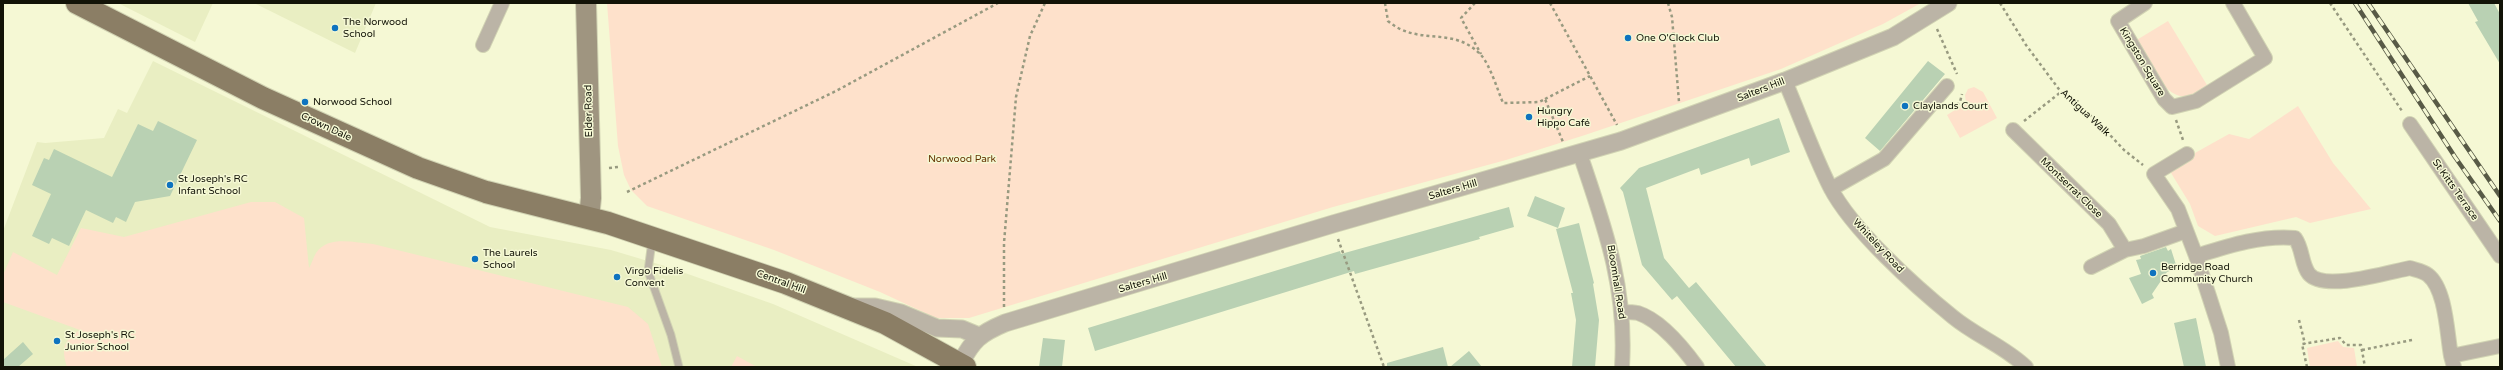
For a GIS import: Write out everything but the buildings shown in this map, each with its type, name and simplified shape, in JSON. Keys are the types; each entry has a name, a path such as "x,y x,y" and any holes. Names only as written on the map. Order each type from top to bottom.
{"main road":[{"name":"Crown Dale","path":"76,3 263,98 418,168 486,192 589,218"},
{"name":"Elder Road","path":"586,3 591,198 589,218"},
{"name":"Central Hill","path":"589,218 653,237 769,277 849,308 912,337 962,366"}],"street":[{"path":"483,45 502,3"},
{"name":"Salters Hill","path":"962,366 971,343 979,336 1005,323 1333,224 1621,141 1785,81 1893,37 1948,3"},
{"name":"Kingston Square","path":"2145,3 2118,21 2164,99 2172,107 2196,101 2265,58 2233,3"},
{"name":"Whiteley Road","path":"1785,81 1831,189 1852,218 1913,283 1954,319 2014,356 2026,367"},
{"path":"1831,189 1884,159 1947,86"},
{"name":"St Kitts Terrace","path":"2410,124 2500,256"},
{"name":"Montserrat Close","path":"2013,130 2109,224 2125,250"},
{"path":"2187,154 2154,174 2178,209 2196,256 2221,333 2228,367"},
{"name":"Bloomhall Road","path":"1574,155 1611,248 1622,312 1622,367"},
{"path":"2091,267 2125,250 2144,246 2186,231"},
{"path":"2196,256 2232,245 2279,236 2295,238 2301,246 2306,269 2310,276 2319,281 2338,282 2410,268 2421,271 2428,275 2438,288 2452,361 2500,346"},
{"path":"849,308 875,307 901,313 937,328 962,329 979,336"},
{"path":"1622,312 1638,313 1662,330 1681,346 1698,367"}],"lane":[{"path":"653,237 648,271 671,335 679,367"}],"path":[{"path":"627,192 836,91 998,3"},
{"path":"1005,323 1004,243 1016,97 1030,36 1045,3"},
{"path":"1386,3 1388,21 1397,29 1422,37 1438,35 1462,41 1482,56"},
{"path":"1475,3 1461,18 1482,56 1503,103 1539,102 1590,76"},
{"path":"1550,3 1617,124 1621,141"},
{"path":"1668,3 1672,17 1679,102"},
{"name":"Antigua Walk","path":"2000,3 2026,45 2061,92 2096,120 2124,150 2154,174"},
{"path":"2330,3 2410,124"},
{"path":"1931,14 1960,81"},
{"path":"1956,106 1960,102 1963,88"},
{"path":"2013,130 2061,92"},
{"path":"1545,99 1574,155"},
{"path":"2172,107 2187,154"},
{"path":"606,168 618,167"},
{"path":"1333,224 1384,367"},
{"path":"2299,320 2305,344"},
{"path":"2307,367 2302,344 2340,338 2346,345 2361,345 2365,367"},
{"path":"2362,350 2412,340"}],"shaded area":[{"path":"118,3 213,3 195,42"},
{"name":"The Norwood School","path":"254,3 376,3 355,53"},
{"path":"153,61 490,227 611,250 668,267 773,304 918,367 3,367 3,231 37,142 45,143 104,138 118,109 127,113"}],"green space":[{"name":"Norwood Park","path":"607,3 1921,3 1883,24 1781,69 1585,135 1506,160 1333,207 969,318 936,318 880,292 774,250 647,206 631,190 624,175 618,146"},
{"path":"2168,21 2207,85 2196,92 2185,96 2177,95 2162,84 2149,66 2135,41"},
{"path":"1974,87 1983,92 1997,118 1960,138 1947,115 1966,103 1965,95 1968,89"},
{"path":"2298,106 2333,163 2371,209 2310,223 2296,217 2215,236 2198,226 2190,204 2168,168 2229,134 2249,139"},
{"path":"251,202 275,202 304,218 309,268 316,253 321,247 327,244 342,241 373,244 628,307 648,324 662,367 67,367 64,355 65,345 70,337 80,330 3,302 3,275 13,252 57,275 81,228 124,237"},
{"path":"2338,341 2343,347 2354,348 2357,367 2310,367 2307,348"},
{"path":"737,356 757,367 731,367"}],"railway":[{"path":"2355,3 2455,157 2500,221"},
{"path":"2368,3 2500,196"}],"place":[{"name":"The Norwood School","path":"335,28"},
{"name":"One O'Clock Club","path":"1628,38"},
{"name":"Norwood School","path":"305,102"},
{"name":"Claylands Court","path":"1905,106"},
{"name":"Hungry Hippo Café","path":"1529,117"},
{"name":"St Joseph's RC Infant School","path":"170,185"},
{"name":"The Laurels School","path":"475,259"},
{"name":"Berridge Road Community Church","path":"2153,273"},
{"name":"Virgo Fidelis Convent","path":"617,277"},
{"name":"St Joseph's RC Junior School","path":"57,341"}]}
